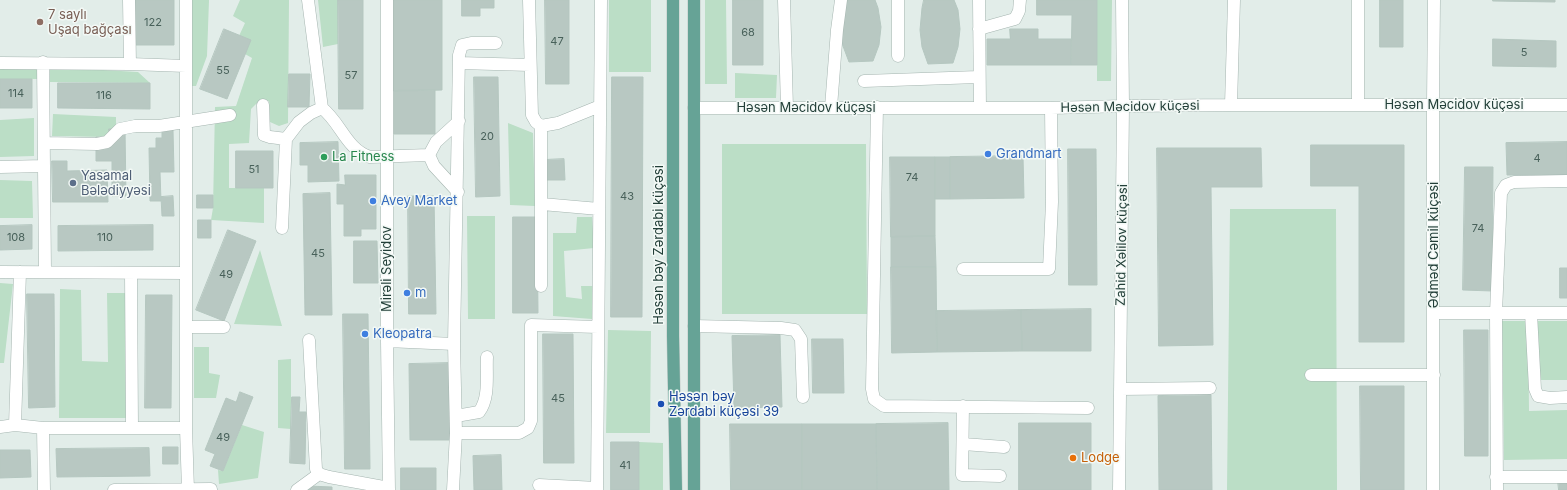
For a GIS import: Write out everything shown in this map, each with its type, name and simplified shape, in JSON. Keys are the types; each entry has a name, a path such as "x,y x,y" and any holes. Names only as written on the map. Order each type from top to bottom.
{"main road":[{"name":"Həsən bəy Zərdabi küçəsi","path":"673,0 673,336 676,490"},
{"path":"694,0 694,490"}],"street":[{"path":"129,0 130,64"},
{"path":"186,0 186,428 188,489"},
{"path":"308,0 322,108 329,114 355,150 370,157 430,155"},
{"name":"Mirəli Seyidov","path":"387,0 387,341 389,489"},
{"path":"529,0 532,115 536,122 541,126 558,123 600,106"},
{"path":"539,485 597,489 601,0"},
{"path":"784,0 787,108"},
{"path":"831,108 837,30 842,0"},
{"path":"898,0 898,56"},
{"path":"978,0 978,77 980,108"},
{"path":"979,29 1016,19 1019,11 1020,0"},
{"name":"Zahid Xəlilov küçəsi","path":"1119,490 1123,106 1122,0"},
{"path":"1231,105 1234,0"},
{"path":"1358,0 1358,105"},
{"name":"Ədməd Cəmil küçəsi","path":"1434,0 1434,490"},
{"path":"453,490 456,433 454,344 458,192 459,55 462,45 471,43 496,43"},
{"path":"43,62 45,272"},
{"path":"0,63 43,62 186,66"},
{"path":"459,63 530,65"},
{"path":"864,81 978,77"},
{"name":"Həsən Məcidov küçəsi","path":"694,108 1051,108 1123,106 1433,104 1567,105"},
{"path":"263,105 264,135 286,139"},
{"path":"282,228 286,139 305,117 322,108"},
{"path":"877,108 872,390 874,399 884,406 1088,408"},
{"path":"963,269 1049,269 1052,202 1051,108"},
{"path":"44,143 97,144 107,142 120,129 135,126 159,126 230,115"},
{"path":"458,192 434,166 430,155 436,142 459,121"},
{"path":"541,126 541,286"},
{"path":"0,167 44,166"},
{"path":"1496,490 1496,313 1501,193 1506,185 1514,182 1567,181"},
{"path":"542,204 599,209"},
{"path":"0,272 186,274"},
{"path":"15,425 20,272"},
{"path":"131,273 132,428"},
{"path":"1434,313 1567,313"},
{"path":"1531,313 1534,389 1538,396 1550,398 1567,397"},
{"path":"186,326 224,327"},
{"path":"456,433 519,433 528,428 531,421 531,326 598,327"},
{"path":"694,326 781,328 795,330 801,339 803,397"},
{"path":"309,340 316,468 318,474"},
{"path":"387,341 454,344"},
{"path":"456,416 479,412 483,407 486,398 486,357"},
{"path":"1311,375 1434,374"},
{"path":"1120,389 1210,388"},
{"path":"963,406 962,474 1000,476"},
{"path":"0,427 15,425 43,428 186,428"},
{"path":"43,428 44,490"},
{"path":"963,444 1004,447"},
{"path":"318,474 389,489"},
{"path":"297,490 318,474"},
{"path":"1496,477 1567,477"},
{"path":"114,490 212,490"}],"green space":[{"path":"191,0 209,0 207,56 196,86 190,86"},
{"path":"240,0 289,0 288,123 279,126 270,122 269,101 259,101 251,109 249,143 229,144 229,188 264,188 264,223 211,220 213,208 215,107 236,106 252,58 245,54 239,36 245,23 233,16"},
{"path":"318,0 338,0 338,44 323,47"},
{"path":"609,0 651,0 651,72 609,72"},
{"path":"705,0 726,0 727,84 705,84"},
{"path":"1097,0 1112,0 1111,81 1097,81"},
{"path":"50,67 138,72 150,83 50,82"},
{"path":"38,68 39,79 0,79 0,69"},
{"path":"735,73 777,75 776,98 735,98"},
{"path":"53,114 116,117 116,129 109,137 52,136"},
{"path":"34,118 34,156 0,157 0,120"},
{"path":"508,123 533,133 535,206 510,205"},
{"path":"722,144 866,144 867,314 722,314"},
{"path":"0,180 32,181 33,218 0,218"},
{"path":"1230,209 1336,209 1337,490 1227,490"},
{"path":"467,216 495,216 495,319 468,319"},
{"path":"577,217 592,217 594,248 564,251 566,297 582,299 581,286 594,286 592,319 553,316 553,233 576,233"},
{"path":"260,250 282,326 234,324"},
{"path":"0,283 13,284 4,363 0,363"},
{"path":"60,289 81,290 82,361 108,362 107,293 127,293 127,418 59,418"},
{"path":"1502,321 1528,321 1529,411 1567,410 1567,459 1504,460"},
{"path":"1537,321 1567,321 1567,380 1538,380"},
{"path":"608,330 651,331 650,433 606,433"},
{"path":"194,347 209,347 209,373 220,375 216,398 194,398"},
{"path":"291,359 291,429 278,428 278,360"},
{"path":"242,425 264,432 258,478 219,484 218,470 223,471"},
{"path":"639,442 663,443 663,490 639,490"}],"building":[{"path":"133,0 174,0 174,45 133,45"},
{"path":"338,0 363,0 363,109 339,109"},
{"path":"394,0 442,0 442,90 394,91"},
{"path":"462,0 494,0 494,8 480,8 480,16 462,16"},
{"path":"545,0 569,0 569,84 546,84"},
{"path":"733,0 763,0 763,65 733,65"},
{"path":"844,0 875,0 881,27 879,45 873,61 849,62 843,46 840,29"},
{"path":"924,0 954,0 958,10 960,29 958,47 953,63 928,64 922,47 920,30"},
{"path":"1037,0 1097,0 1097,65 1071,65 1072,15 1037,15"},
{"path":"1380,0 1403,0 1403,47 1380,47"},
{"path":"1555,0 1555,2 1493,1"},
{"path":"224,29 251,40 227,99 200,89"},
{"path":"1010,29 1038,29 1038,39 1071,39 1071,65 987,65 987,39 1010,39"},
{"path":"1493,39 1556,41 1556,67 1493,66"},
{"path":"289,74 310,74 309,107 288,107"},
{"path":"474,77 498,77 500,196 476,197"},
{"path":"612,77 643,77 642,317 611,317"},
{"path":"0,79 32,79 32,108 0,108"},
{"path":"58,83 150,83 150,109 58,108"},
{"path":"435,90 435,134 394,134 394,91"},
{"path":"109,129 125,129 126,196 112,196 112,161 96,161 96,137 109,137"},
{"path":"173,130 174,172 160,172 161,201 150,201 149,148 156,148 156,138 162,138 162,131"},
{"path":"338,142 339,181 308,182 308,165 300,165 300,143"},
{"path":"1567,142 1567,175 1507,175 1506,143"},
{"path":"1311,145 1404,145 1404,342 1359,342 1359,186 1311,186"},
{"path":"1157,148 1261,148 1262,187 1211,187 1213,345 1159,346"},
{"path":"1068,149 1096,149 1097,285 1069,285"},
{"path":"236,151 273,151 273,188 236,188"},
{"path":"1023,156 1024,198 950,199 950,157"},
{"path":"890,157 935,157 935,236 891,237"},
{"path":"935,157 950,157 950,199 935,199"},
{"path":"564,159 565,180 545,180 544,160"},
{"path":"52,161 67,161 67,171 107,170 108,202 53,202"},
{"path":"1465,167 1493,167 1492,291 1463,290"},
{"path":"345,175 376,175 376,229 361,229 361,236 344,236 344,204 337,204 337,184 345,185"},
{"path":"330,193 332,315 305,315 303,194"},
{"path":"197,195 213,195 213,208 197,208"},
{"path":"173,196 174,216 162,216 161,197"},
{"path":"408,196 434,196 436,314 409,314"},
{"path":"513,217 537,217 538,313 513,313"},
{"path":"198,220 211,220 211,238 198,238"},
{"path":"32,225 32,249 0,250 0,226"},
{"path":"153,225 153,250 58,251 58,226"},
{"path":"228,230 256,241 224,321 196,310"},
{"path":"935,236 936,267 891,267 891,237"},
{"path":"354,241 377,241 378,283 354,283"},
{"path":"891,267 936,267 937,352 892,353"},
{"path":"1560,268 1567,268 1567,298 1560,298"},
{"path":"27,294 54,294 55,407 29,408"},
{"path":"146,295 172,295 171,408 145,408"},
{"path":"1091,309 1091,351 1022,351 1021,310"},
{"path":"1021,310 1022,351 937,352 936,311"},
{"path":"343,314 368,314 370,469 345,469"},
{"path":"1464,330 1488,330 1488,456 1465,456"},
{"path":"543,334 573,334 574,463 544,463"},
{"path":"780,335 782,407 734,408 732,336"},
{"path":"812,339 843,339 844,393 813,393"},
{"path":"449,363 450,440 410,440 409,364"},
{"path":"1360,386 1404,386 1404,490 1361,490"},
{"path":"240,392 253,397 223,471 210,466 215,454 205,450 226,398 236,402"},
{"path":"1211,395 1212,490 1159,490 1158,396"},
{"path":"292,397 300,397 299,412 306,412 305,464 290,463"},
{"path":"948,423 949,490 877,490 876,424"},
{"path":"1019,423 1091,423 1091,490 1019,490"},
{"path":"730,424 802,424 802,490 731,490"},
{"path":"802,424 876,424 877,490 802,490"},
{"path":"611,442 639,442 639,490 611,490"},
{"path":"163,447 178,447 178,464 163,464"},
{"path":"149,448 150,476 57,477 56,449"},
{"path":"0,450 30,450 31,477 0,478"},
{"path":"501,455 502,490 474,490 473,456"},
{"path":"401,468 436,468 436,490 401,490"},
{"path":"1558,481 1567,481 1567,490 1559,490"},
{"path":"308,486 332,487 332,490 308,490"}],"place":[{"name":"7 saylı Uşaq bağçası","path":"40,22"},
{"name":"Grandmart","path":"988,154"},
{"name":"La Fitness","path":"324,157"},
{"name":"Yasamal Bələdiyyəsi","path":"73,183"},
{"name":"Avey Market","path":"373,201"},
{"name":"m","path":"407,293"},
{"name":"Kleopatra","path":"365,334"},
{"name":"Həsən bəy Zərdabi küçəsi 39","path":"661,404"},
{"name":"Lodge","path":"1073,458"}]}
